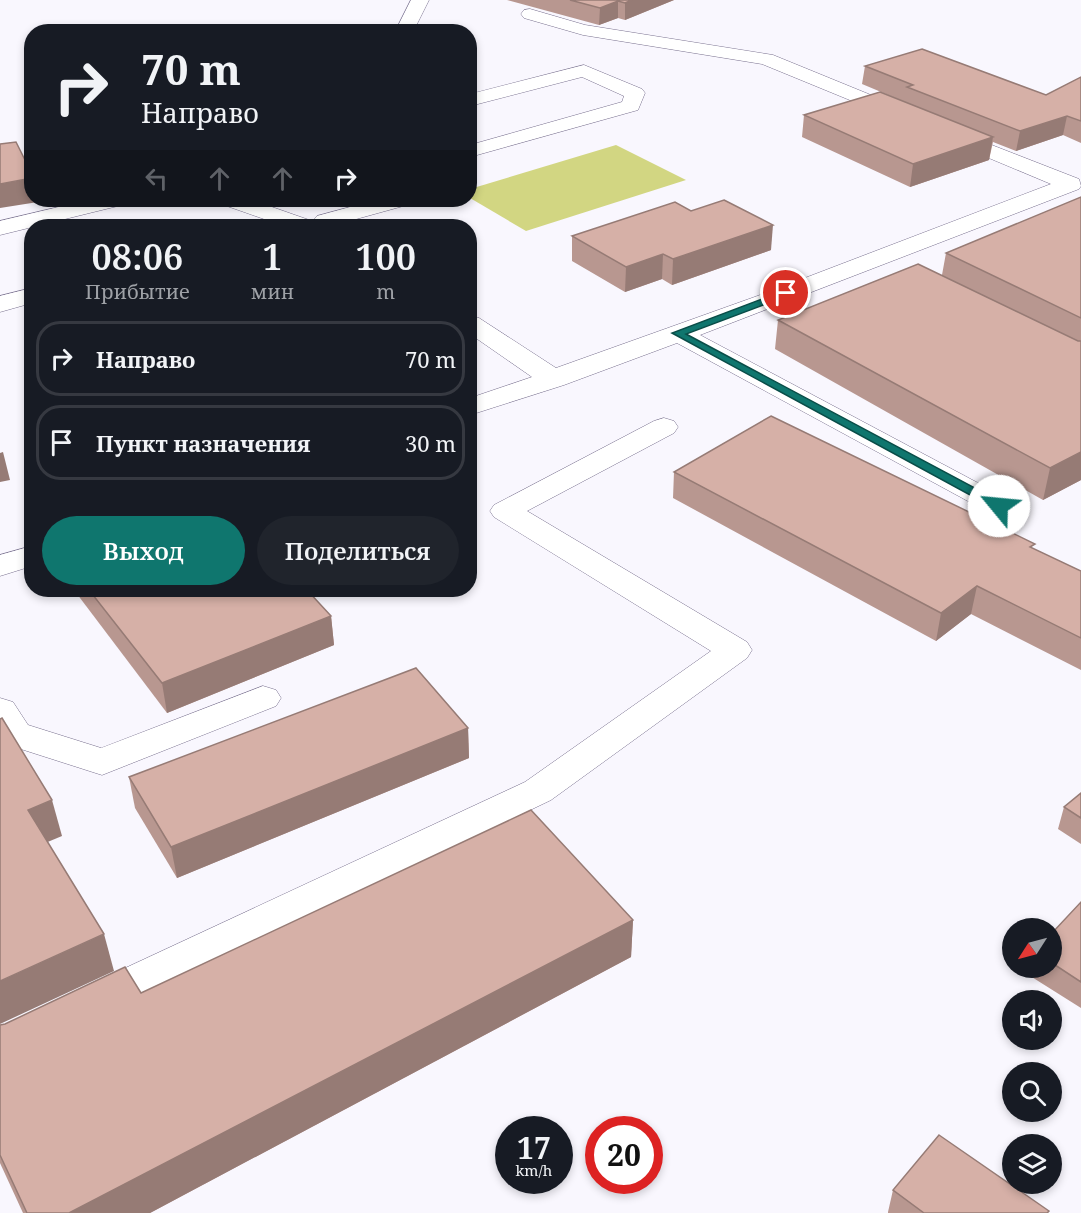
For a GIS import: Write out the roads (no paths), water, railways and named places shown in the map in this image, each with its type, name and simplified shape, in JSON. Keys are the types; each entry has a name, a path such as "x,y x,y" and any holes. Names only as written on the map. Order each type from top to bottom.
{"lane":[{"path":"408,24 420,0"},
{"path":"530,14 583,30 766,59 1076,183"},
{"path":"477,98 584,71 635,93 631,106 477,149"},
{"path":"477,405 554,379 874,261 1076,183"},
{"path":"37,219 86,207"},
{"path":"262,207 314,219"},
{"path":"322,219 371,207"},
{"path":"0,228 24,222"},
{"path":"874,261 903,276"},
{"path":"0,304 24,297"},
{"path":"477,328 554,379"},
{"path":"677,333 999,506"},
{"path":"64,1015 538,791 735,650 505,511 664,427"},
{"path":"0,566 24,558"},
{"path":"0,710 15,734 102,762 263,698"}]}
